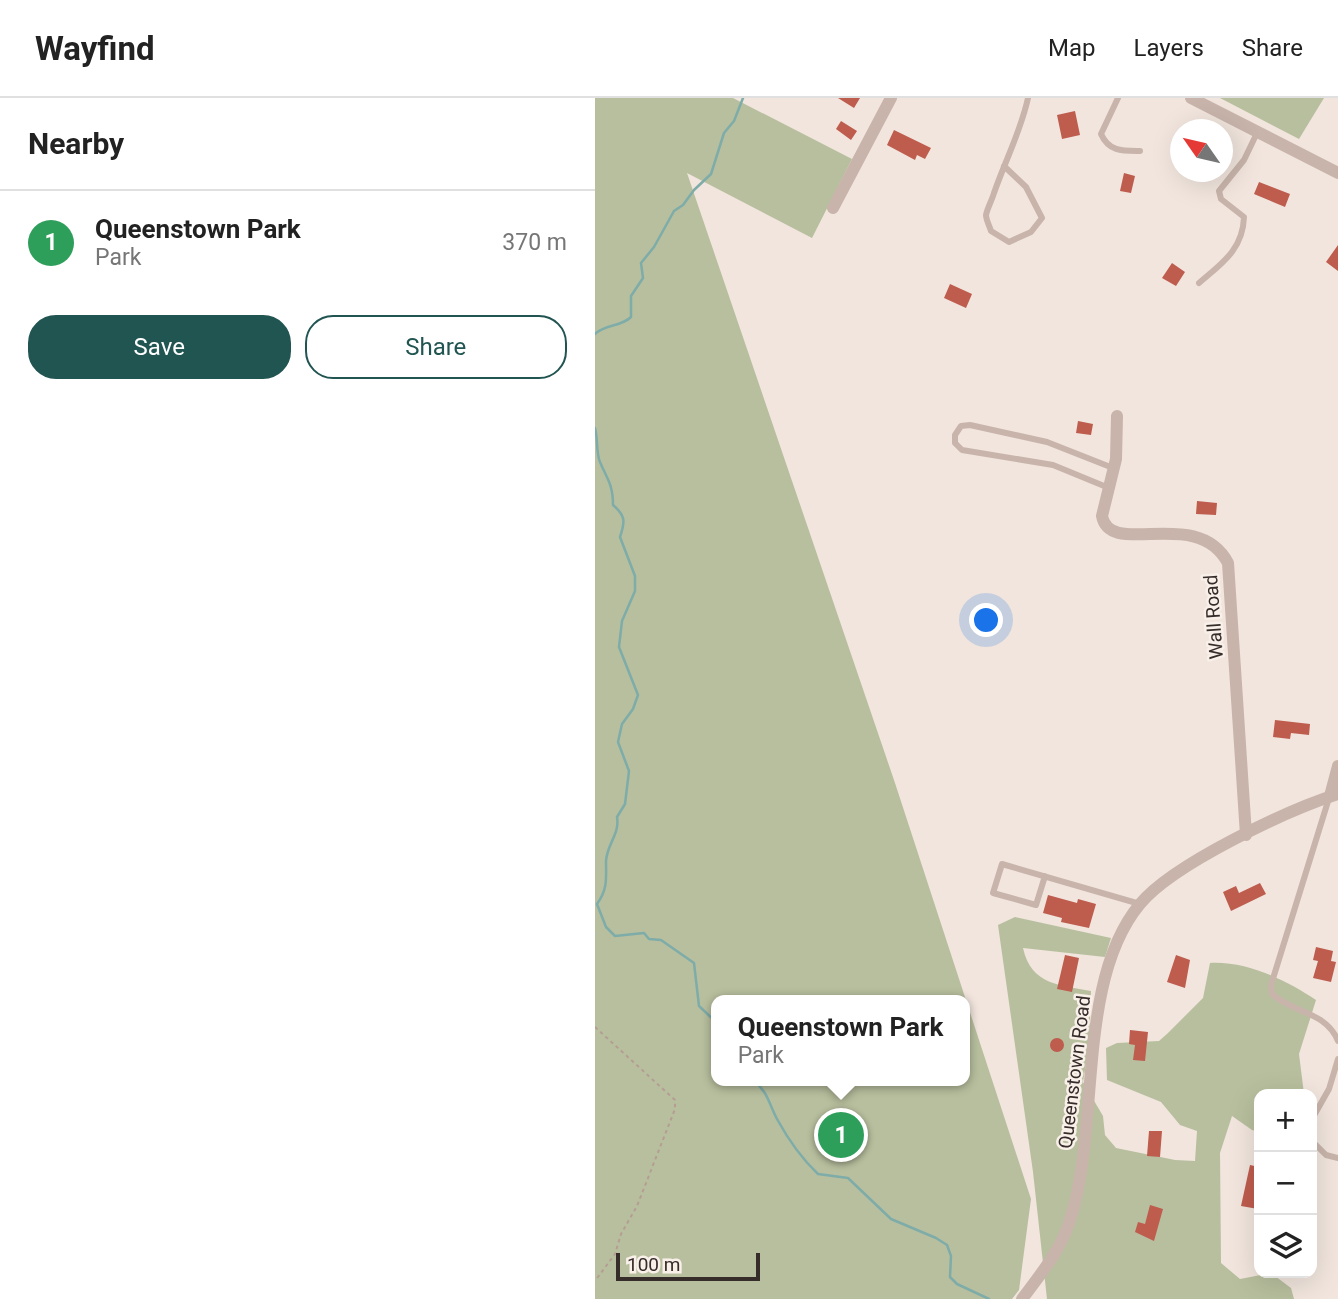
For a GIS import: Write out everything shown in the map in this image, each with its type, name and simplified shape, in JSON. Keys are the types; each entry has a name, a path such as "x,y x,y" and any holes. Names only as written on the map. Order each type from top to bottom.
{"street":[{"path":"833,208 891,98"},
{"path":"1192,98 1338,173"},
{"name":"Wall Road","path":"1117,416 1114,468 1102,516 1108,529 1122,535 1194,535 1212,542 1228,564 1246,835"},
{"path":"1334,795 1338,766"},
{"name":"Queenstown Road","path":"1022,1299 1063,1238 1074,1206 1093,1052 1105,984 1119,939 1140,904 1179,872 1246,835 1334,795"}],"lane":[{"path":"1004,166 1026,187 1042,218 1031,232 1009,242 991,231 986,215 1004,166 1023,121 1028,98"},
{"path":"1118,98 1101,134 1105,144 1115,149 1140,150"},
{"path":"1199,284 1227,262 1241,237 1244,217 1221,199 1219,191 1244,160 1257,133"},
{"path":"1109,488 1053,465 962,450 955,443 955,435 961,426 970,425 1047,442 1114,468"},
{"path":"1334,795 1271,985 1272,994 1278,1000 1313,1015 1329,1028 1338,1041"},
{"path":"1045,876 1036,905 993,893 1002,864 1045,876 1140,904"},
{"path":"1317,1110 1329,1089 1338,1059"},
{"path":"1317,1146 1326,1155 1338,1158"}],"path":[{"path":"595,1027 675,1100 672,1119 637,1206 621,1234 615,1254 595,1281"}],"green space":[{"path":"595,98 733,98 852,159 812,238 687,173 964,995 711,995 711,1086 970,1086 970,1012 1031,1199 1019,1290 1012,1299 595,1299"},
{"path":"1220,98 1324,98 1299,139"},
{"path":"1015,917 1111,938 1105,957 1023,948 1027,960 1040,976 1058,985 1091,991 1089,1045 1083,1082 1103,1116 1105,1135 1116,1148 1175,1160 1195,1161 1197,1131 1180,1125 1161,1102 1107,1080 1106,1048 1117,1043 1159,1041 1203,998 1210,963 1238,965 1266,973 1316,1000 1299,1054 1303,1089 1254,1089 1254,1131 1232,1116 1220,1153 1221,1263 1240,1279 1254,1276 1278,1278 1291,1288 1294,1299 1047,1299 1033,1172 998,925"}],"building":[{"path":"838,98 860,98 854,108"},
{"path":"1075,111 1080,135 1062,139 1057,115"},
{"path":"841,121 857,131 851,140 836,129"},
{"path":"894,130 931,148 925,159 917,155 915,160 887,145"},
{"path":"1124,173 1135,176 1131,193 1120,191"},
{"path":"1259,182 1290,194 1285,207 1254,194"},
{"path":"1338,245 1338,271 1326,262"},
{"path":"1172,263 1185,272 1176,286 1162,278"},
{"path":"950,284 972,294 966,308 944,298"},
{"path":"1078,421 1093,424 1091,435 1076,433"},
{"path":"1197,501 1217,503 1216,515 1196,514"},
{"path":"1275,720 1310,724 1309,735 1291,733 1290,739 1273,737"},
{"path":"1260,883 1266,894 1231,911 1223,892 1236,886 1239,893"},
{"path":"1048,895 1077,903 1078,899 1096,904 1089,928 1061,922 1062,918 1043,913"},
{"path":"1316,947 1333,951 1331,961 1336,962 1331,982 1313,978 1318,961 1313,960"},
{"path":"1065,955 1079,958 1072,992 1057,989"},
{"path":"1176,955 1190,960 1185,988 1167,982"},
{"path":"1130,1030 1148,1032 1145,1061 1133,1060 1135,1045 1129,1044"},
{"path":"1057,1038 1062,1040 1062,1050 1057,1052 1052,1050 1050,1045 1052,1040"},
{"path":"1149,1131 1162,1131 1160,1157 1147,1156"},
{"path":"1250,1165 1254,1166 1254,1208 1241,1206"},
{"path":"1150,1205 1163,1209 1154,1241 1135,1232 1138,1222 1145,1224"}],"waterway":[{"path":"595,334 631,317 631,296 643,278 641,263 654,247 674,211 683,205 711,174 724,133 734,121 743,98"},
{"path":"595,428 599,458 611,487 613,505 623,520 620,537 635,576 635,591 622,621 619,647 638,695 633,709 622,724 618,742 629,771 625,804 617,817 617,829 607,855 605,888 597,904 606,927 615,936 644,933 649,939 661,940 694,963 699,1006 711,1017"},
{"path":"760,1086 790,1141 818,1174 848,1178 891,1219 947,1245 951,1256 950,1277 957,1284 989,1299"}],"place":[{"name":"Queenstown Park","path":"841,1135"}]}
